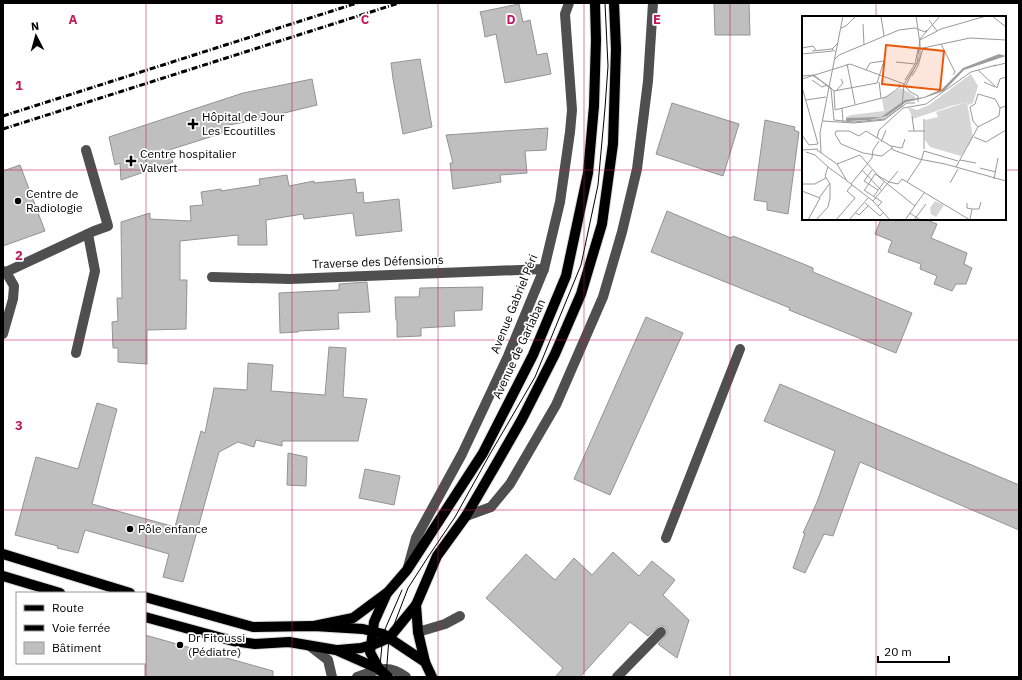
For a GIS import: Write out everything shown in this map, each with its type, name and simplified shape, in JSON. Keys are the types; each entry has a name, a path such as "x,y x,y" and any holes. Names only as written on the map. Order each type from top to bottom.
{"main road":[{"name":"Avenue de Garlaban","path":"314,626 353,618 388,592 407,570 484,453 533,355 566,276 588,173 594,106 596,40 595,3"},
{"path":"146,617 233,641 255,644 289,642 336,650 371,646 389,638 416,605 437,556 466,516 522,419 555,354 581,294 602,224 613,144 616,49 614,3"},
{"path":"3,554 127,592"},
{"path":"3,576 57,592"},
{"path":"379,669 370,652 374,622 388,592"},
{"path":"146,597 253,626 314,626 363,629 383,634 429,670"},
{"path":"416,605 418,632 429,670"},
{"path":"336,650 379,669 388,677"}],"street":[{"name":"Avenue Gabriel Péri","path":"407,570 416,538 462,454 508,356 544,270 560,202 570,132 572,110 565,14 570,3"},
{"path":"466,516 491,507 510,484 556,405 603,297 622,232 637,169 648,81 653,3"},
{"path":"3,334 13,299 14,286 4,271 108,226 86,150"},
{"path":"76,352 95,271 88,234"},
{"name":"Traverse des Défensions","path":"212,277 290,279 544,270"},
{"path":"666,538 740,348"},
{"path":"418,632 445,624 460,616"},
{"path":"617,677 661,632"},
{"path":"310,646 328,660 332,677"},
{"path":"357,677 386,668 406,677"}],"building":[{"path":"714,3 749,3 750,35 715,35"},
{"path":"519,4 523,22 530,20 537,55 547,53 551,74 505,83 496,34 485,37 480,12"},
{"path":"420,59 432,127 403,134 391,63"},
{"path":"312,79 317,105 224,126 226,132 169,150 173,162 121,180 120,163 115,165 109,137 243,93"},
{"path":"672,103 739,124 723,176 656,154"},
{"path":"765,120 795,127 794,130 799,132 788,214 767,210 767,202 754,200"},
{"path":"548,128 546,150 525,151 527,173 500,175 501,182 453,189 450,163 453,163 446,135"},
{"name":"Centre de Radiologie","path":"20,165 45,231 3,246 3,171"},
{"path":"287,175 289,186 314,181 314,183 355,179 357,193 363,192 364,203 399,199 402,231 356,236 353,213 304,219 303,214 266,220 267,245 238,245 238,235 180,241 180,280 187,280 186,329 147,330 147,364 118,362 118,348 113,348 112,322 118,321 117,298 122,298 121,222 150,213 150,219 191,221 190,206 203,205 201,192 221,189 221,191 260,185 259,179"},
{"path":"667,211 731,238 733,236 806,265 813,268 813,272 912,313 896,353 789,310 790,308 651,252"},
{"path":"881,220 927,220 937,224 931,238 967,253 964,264 972,268 966,284 956,284 952,291 934,284 937,276 920,269 921,264 888,252 892,241 875,234"},
{"path":"367,282 370,312 338,313 339,329 280,333 279,293 339,290 339,284"},
{"path":"483,287 482,310 454,311 455,326 421,328 421,336 397,337 395,297 419,297 420,288"},
{"path":"646,317 683,333 610,495 574,479"},
{"path":"329,347 346,348 343,397 367,399 358,441 282,441 282,446 256,440 254,447 238,442 219,452 183,582 163,577 169,554 85,530 78,553 57,548 58,546 15,535 36,457 78,469 97,403 117,409 92,504 175,527 201,431 205,433 214,388 247,390 248,363 273,365 271,391 325,395"},
{"path":"780,384 1019,485 1019,530 860,462 833,536 824,534 805,573 793,568 805,533 803,533 817,502 835,451 764,421"},
{"path":"288,453 307,457 306,486 287,485"},
{"path":"365,469 400,476 394,505 359,498"},
{"path":"613,552 639,576 652,561 675,580 663,595 689,620 677,658 658,644 667,634 665,627 659,626 648,636 630,622 580,677 555,677 563,668 486,598 526,554 555,580 574,558 592,575"},
{"path":"146,635 273,671 273,677 145,677"}],"tram line":[{"path":"386,677 389,638 408,588 455,517 535,377 581,265 598,185 608,66 605,3"},
{"path":"379,677 383,634 402,590"}],"railway":[{"path":"3,116 357,3"},
{"path":"3,129 399,3"}],"place":[{"name":"Hôpital de Jour Les Ecoutilles","path":"193,124"},
{"name":"Centre hospitalier Valvert","path":"131,161"},
{"name":"Centre de Radiologie","path":"18,201"},
{"name":"Pôle enfance","path":"130,529"},
{"name":"Dr Fitoussi (Pédiatre)","path":"180,645"}]}
